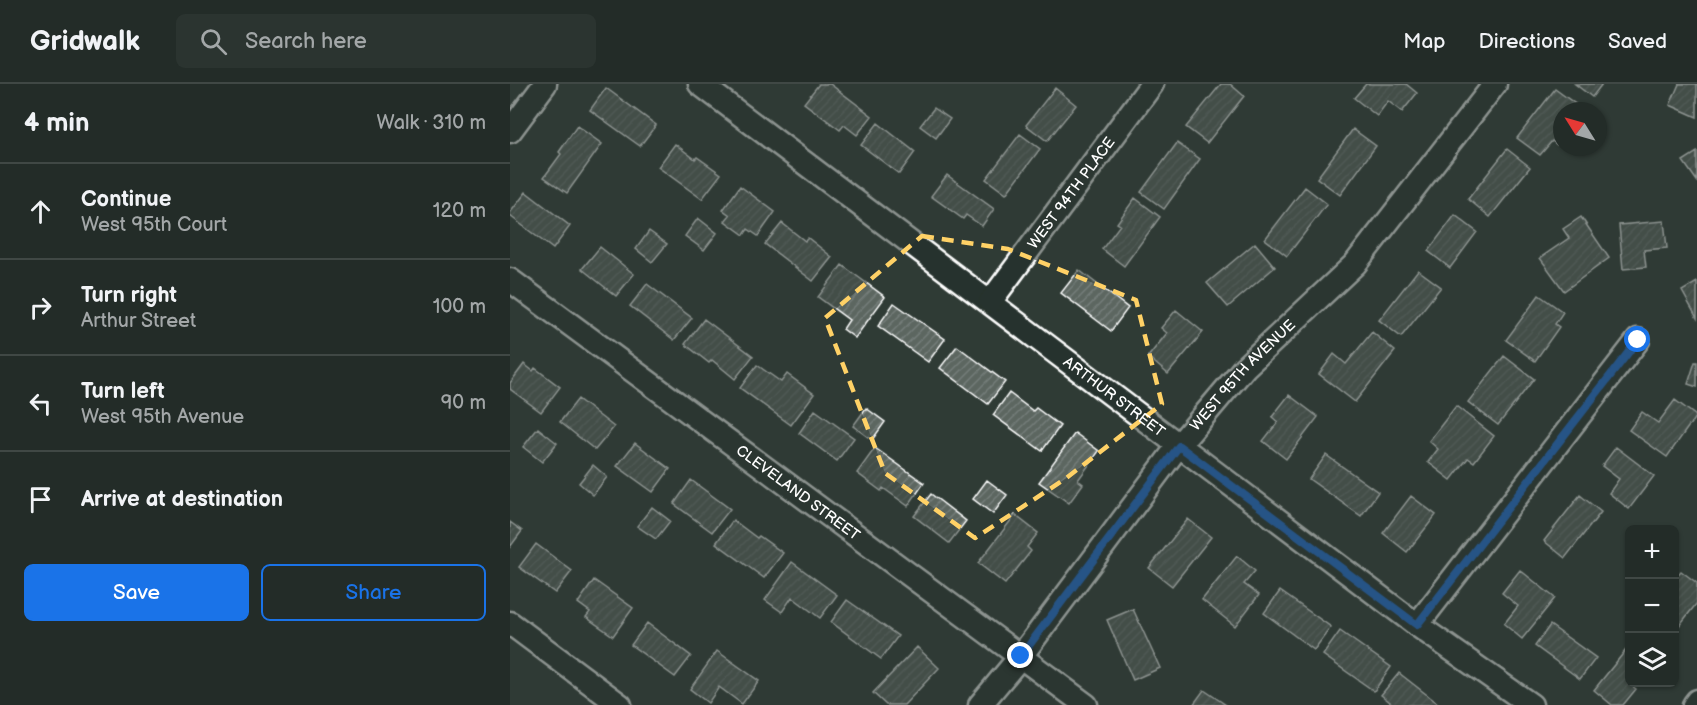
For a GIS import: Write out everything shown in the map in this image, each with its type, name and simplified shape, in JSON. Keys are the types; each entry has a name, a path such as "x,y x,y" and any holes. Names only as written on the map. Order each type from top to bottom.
{"street":[{"path":"510,131 545,84"},
{"name":"ARTHUR STREET","path":"700,84 1417,625 1532,705"},
{"name":"WEST 94TH PLACE","path":"990,302 1152,84"},
{"name":"WEST 95TH AVENUE","path":"980,705 1021,656 1179,446 1245,367 1355,264 1495,84"},
{"name":"CLEVELAND STREET","path":"510,280 1086,705"},
{"path":"1417,625 1638,340"},
{"path":"510,623 620,705"},
{"path":"1694,705 1697,701"}],"highlighted area":[{"path":"922,236 1008,249 1136,300 1162,404 1065,479 975,538 885,473 825,318"}],"building":[{"path":"819,84 830,84 872,116 857,135 844,125 840,130 804,103"},
{"path":"1221,84 1230,84 1244,96 1207,143 1186,127"},
{"path":"1366,84 1406,84 1417,93 1402,112 1388,101 1377,116 1354,98"},
{"path":"1575,84 1602,84 1592,97"},
{"path":"1679,84 1697,84 1697,117 1670,105"},
{"path":"606,88 656,125 640,146 590,110"},
{"path":"1055,88 1076,105 1047,141 1026,125"},
{"path":"1555,89 1573,102 1553,102 1553,142 1540,155 1517,138"},
{"path":"934,108 950,119 936,138 920,126"},
{"path":"878,123 915,152 899,174 861,145"},
{"path":"577,126 602,144 567,193 544,177"},
{"path":"1353,129 1376,146 1340,195 1317,178"},
{"path":"1020,134 1040,149 1006,194 986,179"},
{"path":"1177,143 1200,159 1164,209 1141,192"},
{"path":"675,144 721,174 702,199 658,167"},
{"path":"1507,149 1530,167 1490,217 1468,199"},
{"path":"1697,152 1697,181 1683,161"},
{"path":"947,175 994,209 982,226 966,215 963,219 931,196"},
{"path":"740,186 775,212 758,236 748,229 744,235 725,221 730,215 723,210"},
{"path":"1305,187 1327,204 1287,256 1265,239"},
{"path":"526,192 570,226 553,249 510,216"},
{"path":"1135,198 1160,217 1124,266 1102,249 1120,225 1117,223"},
{"path":"1455,215 1477,232 1450,268 1428,251"},
{"path":"1581,217 1609,258 1564,291 1540,258 1569,238 1563,229"},
{"path":"698,218 717,233 704,250 685,236"},
{"path":"1664,221 1667,248 1644,250 1646,267 1623,269 1619,225"},
{"path":"782,223 805,241 808,238 832,257 813,281 765,244"},
{"path":"649,231 667,244 652,262 636,249"},
{"path":"1255,243 1275,267 1228,307 1207,283"},
{"path":"600,247 634,274 616,296 582,269"},
{"path":"842,265 885,297 855,338 843,329 849,320 818,297"},
{"path":"1079,270 1128,308 1111,331 1061,293"},
{"path":"1418,270 1441,287 1401,337 1379,320"},
{"path":"1697,282 1697,318 1682,291"},
{"path":"647,284 692,318 674,340 630,306"},
{"path":"1539,295 1563,312 1555,324 1559,327 1535,361 1506,340"},
{"path":"894,303 945,339 928,362 878,326"},
{"path":"1176,310 1203,332 1168,374 1148,357 1167,333 1161,328"},
{"path":"704,319 753,356 735,379 712,360 709,363 685,344"},
{"path":"1372,332 1395,351 1355,402 1319,374 1334,354 1346,364"},
{"path":"957,346 1005,382 988,404 940,368"},
{"path":"1504,356 1534,379 1498,425 1468,402"},
{"path":"1695,362 1697,362 1697,387 1688,384"},
{"path":"524,364 533,371 535,368 560,387 541,412 510,389 510,383"},
{"path":"757,365 781,382 787,374 814,394 791,425 740,388"},
{"path":"1009,393 1033,411 1036,408 1060,426 1042,451 993,415"},
{"path":"1289,395 1318,417 1286,459 1263,441 1278,422 1272,417"},
{"path":"578,399 614,427 595,450 560,422"},
{"path":"1675,400 1696,416 1667,457 1629,430 1642,412 1658,423"},
{"path":"1456,406 1494,436 1474,462 1468,458 1451,480 1428,462 1438,449 1429,441"},
{"path":"866,408 885,422 872,440 853,426"},
{"path":"815,410 854,438 837,461 799,433"},
{"path":"538,428 557,443 542,462 523,447"},
{"path":"1075,433 1099,451 1078,480 1083,484 1069,503 1039,482"},
{"path":"635,443 670,469 653,492 617,466"},
{"path":"1616,447 1654,476 1629,509 1609,493 1619,479 1602,466"},
{"path":"875,448 924,483 908,506 883,488 881,491 857,473"},
{"path":"1326,455 1378,492 1361,516 1309,479"},
{"path":"593,465 607,477 593,495 579,483"},
{"path":"691,480 730,509 712,532 674,504"},
{"path":"987,480 1007,495 993,514 973,499"},
{"path":"931,494 966,521 949,543 914,516"},
{"path":"1580,495 1601,512 1565,558 1544,541"},
{"path":"1411,496 1436,515 1407,552 1383,533"},
{"path":"652,507 670,521 656,539 637,526"},
{"path":"1015,515 1038,533 1027,547 1031,551 1005,584 978,563"},
{"path":"1188,519 1211,537 1172,586 1149,568"},
{"path":"733,520 757,538 759,536 783,553 764,578 716,543"},
{"path":"510,522 522,531 510,547"},
{"path":"536,544 572,571 555,593 519,567"},
{"path":"1237,556 1255,571 1244,584 1259,595 1235,626 1202,600"},
{"path":"792,562 837,595 820,618 792,597 782,612 765,600"},
{"path":"1520,570 1555,598 1522,639 1504,624 1518,606 1502,593"},
{"path":"1681,571 1697,583 1697,603 1679,626 1679,579"},
{"path":"594,580 633,608 613,636 586,617 590,612 578,603"},
{"path":"1280,591 1331,627 1314,650 1264,613"},
{"path":"847,600 898,636 881,659 831,622"},
{"path":"1133,609 1160,668 1133,680 1107,620"},
{"path":"647,623 691,656 675,677 631,645"},
{"path":"1550,625 1596,658 1580,679 1535,646"},
{"path":"1340,631 1391,667 1374,691 1323,655"},
{"path":"917,647 939,668 904,705 886,705 873,693"},
{"path":"717,651 759,681 742,704 719,687 708,703 690,689"},
{"path":"1625,651 1625,687 1636,689 1623,705 1612,705 1594,690"},
{"path":"1399,673 1440,705 1394,705 1381,695"},
{"path":"1204,690 1226,705 1193,705"}],"route":[{"path":"1021,656 1179,446 1417,625 1638,340"}]}
